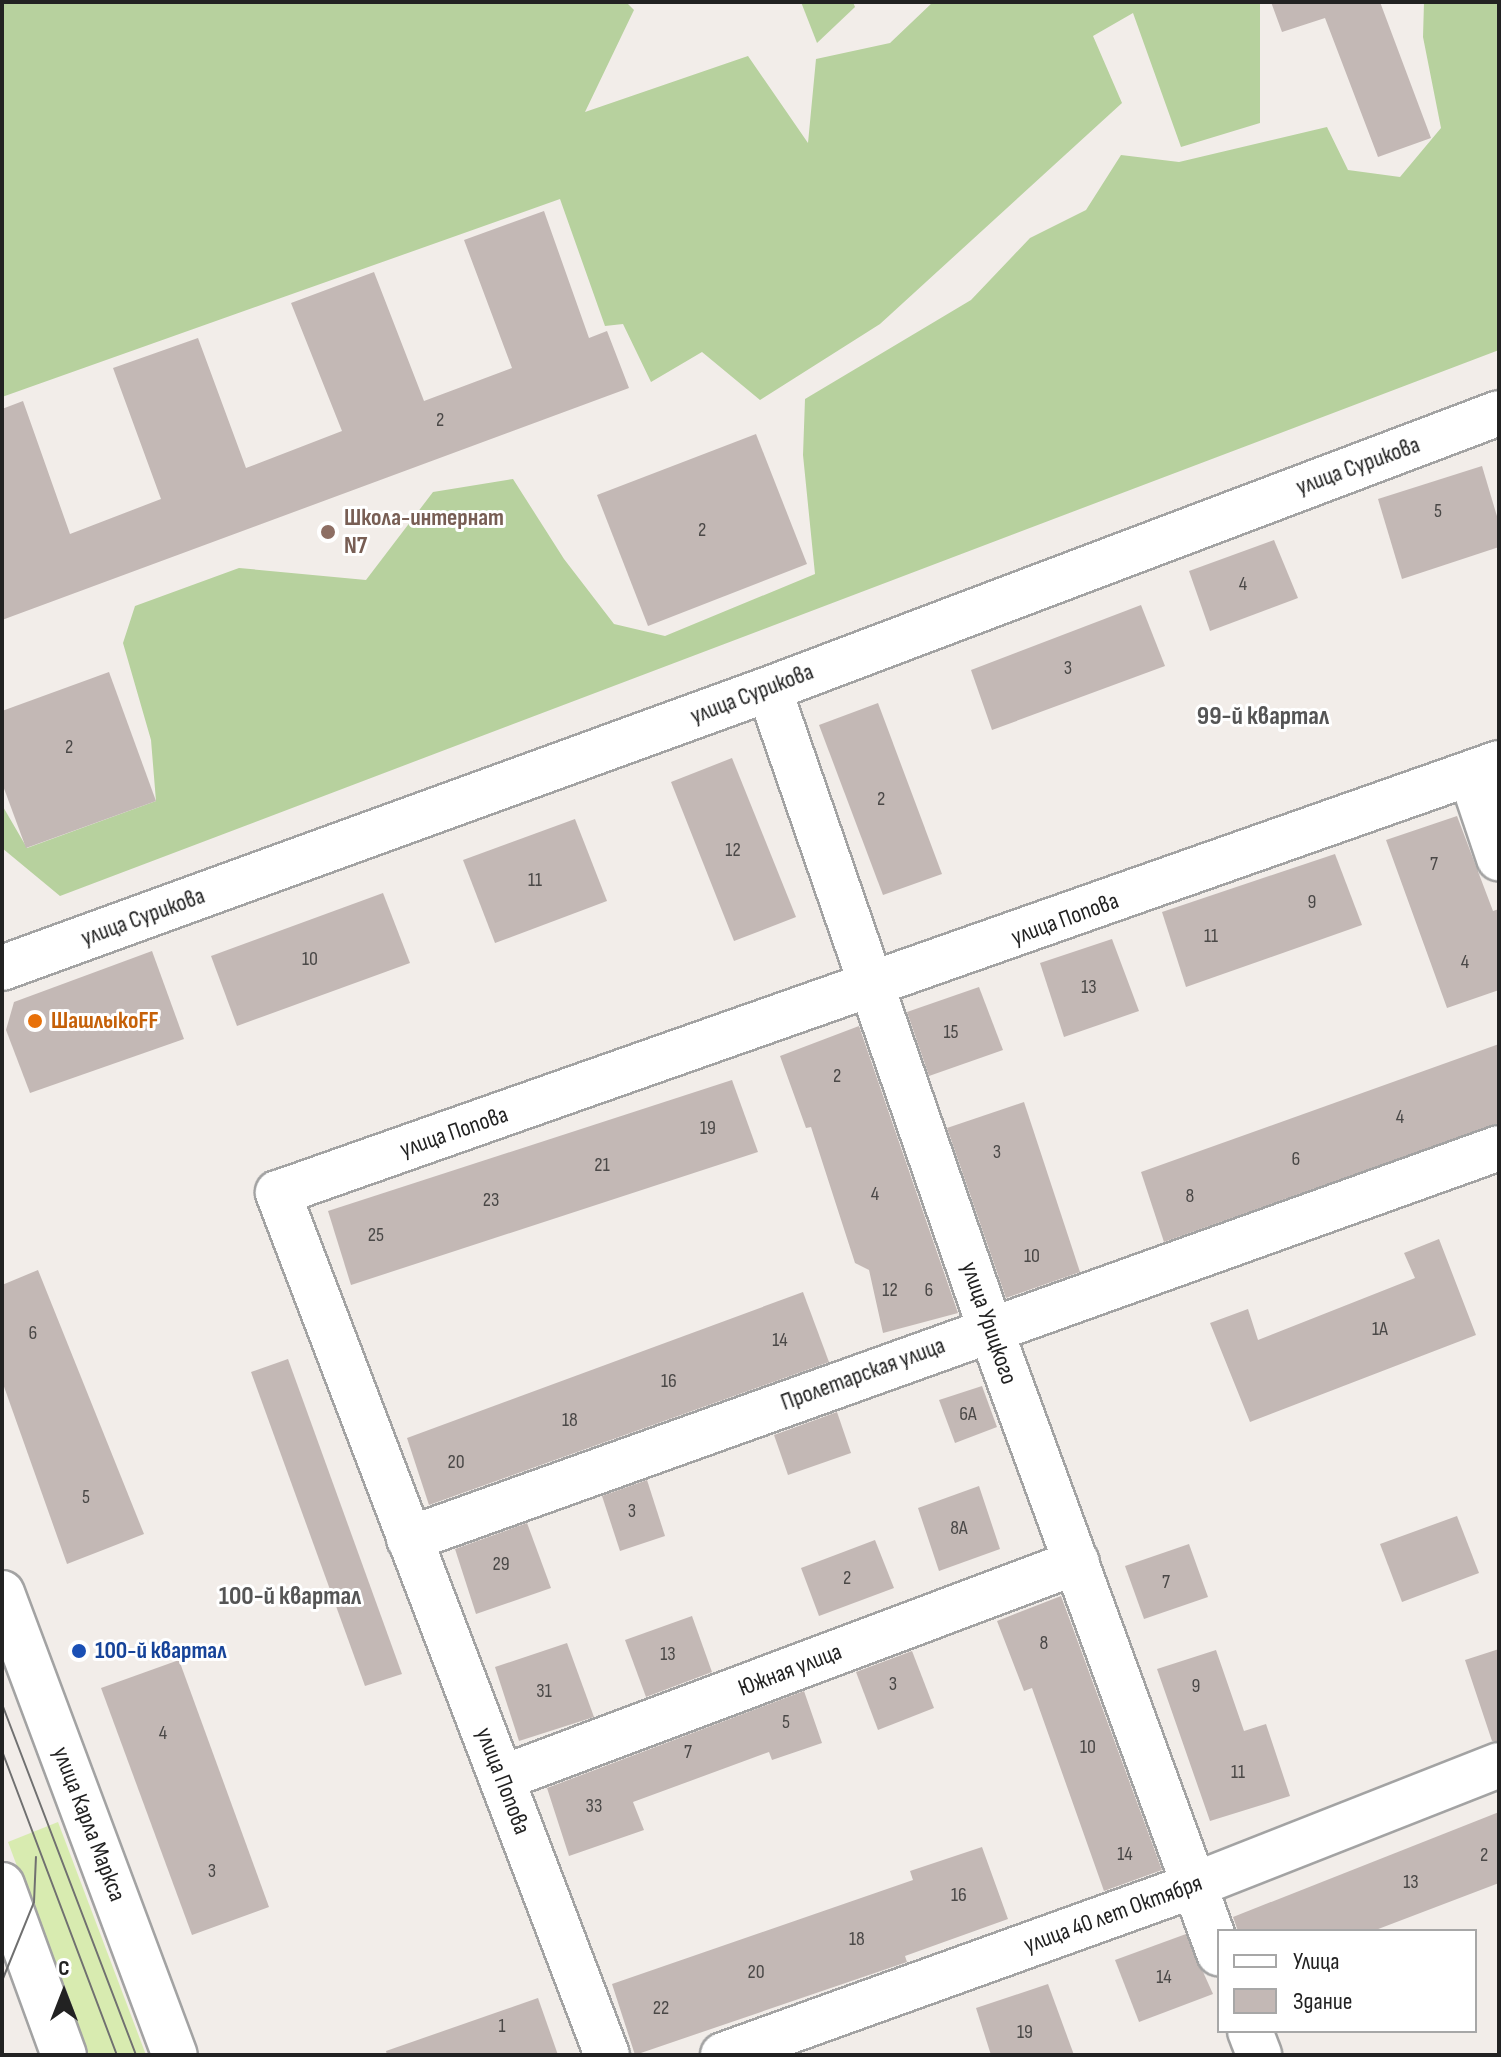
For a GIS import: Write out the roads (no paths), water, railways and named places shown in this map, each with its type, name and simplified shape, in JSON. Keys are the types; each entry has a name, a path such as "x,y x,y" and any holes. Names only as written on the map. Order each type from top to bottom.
{"street":[{"name":"улица Сурикова","path":"2,968 769,689 1499,413"},
{"name":"улица Урицкого","path":"769,689 875,987 990,1328 1217,1948"},
{"name":"улица Попова","path":"607,2055 278,1193 875,987 1485,769"},
{"path":"1485,769 1499,858"},
{"name":"Пролетарская улица","path":"409,1539 990,1328 1499,1148"},
{"name":"Южная улица","path":"502,1778 1077,1562"},
{"name":"улица Карла Маркса","path":"2,1593 175,2055"},
{"name":"улица 40 лет Октября","path":"723,2055 1192,1886 1499,1765"},
{"path":"2,1885 64,2055"},
{"path":"1251,2033 1259,2055"}],"tram line":[{"path":"2,1704 136,2055"},
{"path":"2,1751 117,2055"},
{"path":"2,1981 34,1902 36,1857"}],"place":[{"name":"Школа-интернат N7","path":"328,532"},
{"name":"ШашлыкoFF","path":"35,1021"},
{"name":"100-й квартал","path":"79,1651"}],"district":[{"name":"99-й квартал","path":"1263,717"},
{"name":"100-й квартал","path":"290,1597"}]}
